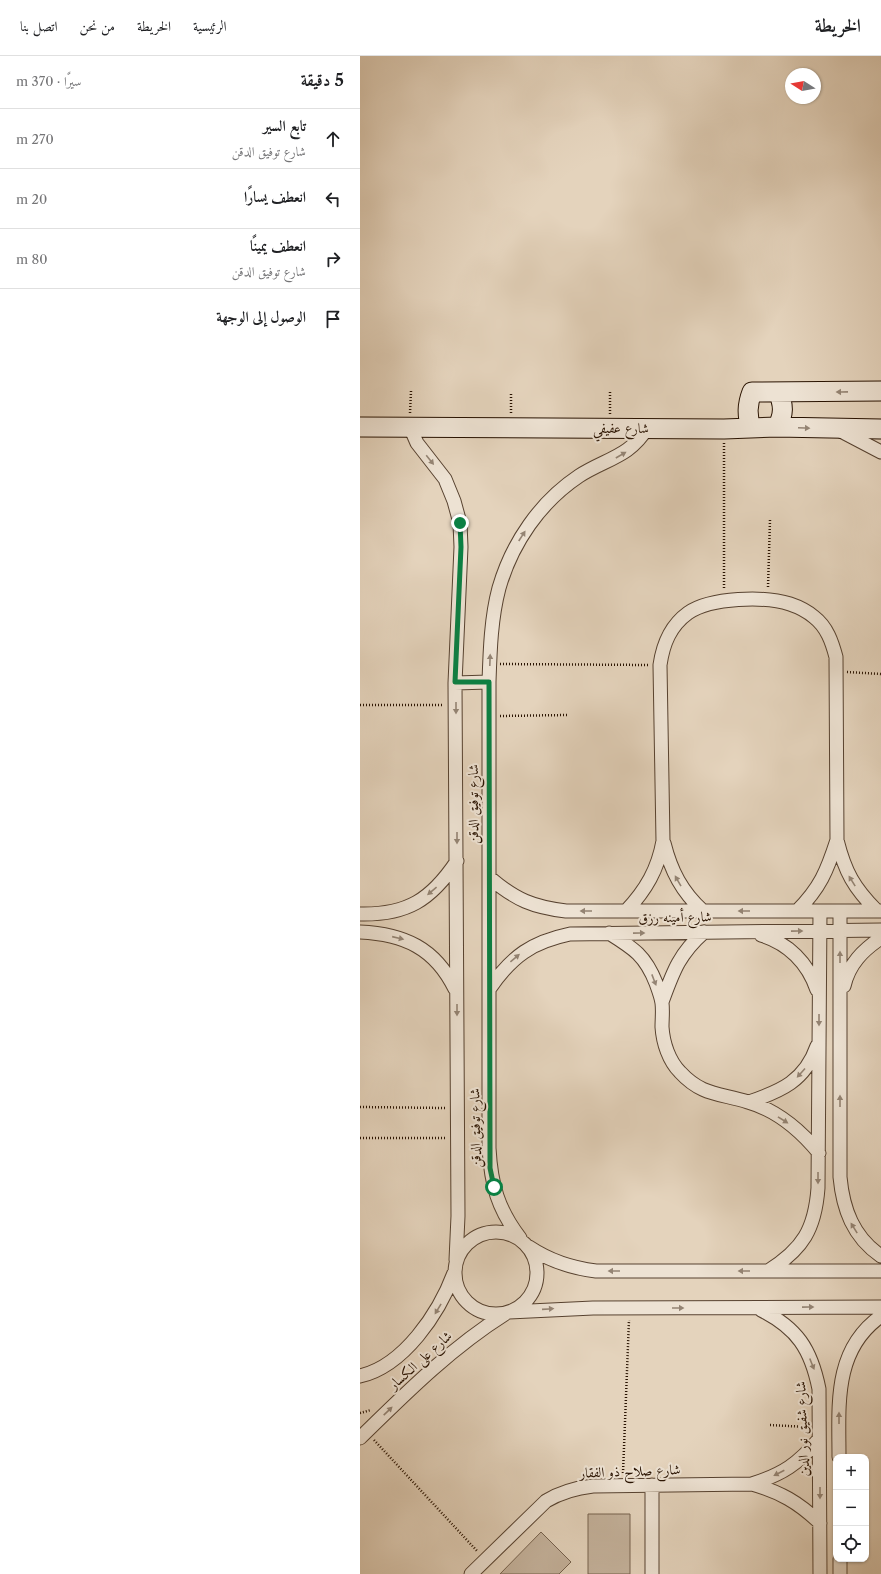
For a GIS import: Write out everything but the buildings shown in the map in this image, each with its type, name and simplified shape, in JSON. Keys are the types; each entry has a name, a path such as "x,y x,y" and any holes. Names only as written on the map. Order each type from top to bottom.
{"street":[{"path":"751,428 748,406 752,392 881,391"},
{"path":"777,427 783,414 781,399 778,392"},
{"name":"شارع عفيفي","path":"360,427 724,429 777,427 881,429"},
{"name":"شارع توفيق الدقن","path":"410,427 417,443 445,479 454,501 460,523 461,547 455,682 458,1216 455,1267"},
{"name":"شارع توفيق الدقن","path":"524,1243 508,1223 499,1206 490,1168 489,682 494,617 499,589 508,563 520,538 537,514 557,493 580,476 630,449 640,440 648,428"},
{"path":"835,429 881,452"},
{"path":"626,911 647,886 660,857 663,841 660,665 662,649 668,635 677,622 689,612 703,605 724,601 768,600 790,604 803,609 816,618 826,629 832,642 836,657 837,840 842,861 851,880 863,896 879,911"},
{"path":"455,682 489,682"},
{"path":"797,911 811,897 822,881 830,863 837,840"},
{"path":"663,841 673,872 691,900 703,911"},
{"path":"360,914 390,913 404,909 417,902 433,891 446,877 457,861"},
{"name":"شارع أمينه رزق","path":"490,878 506,892 524,902 545,909 566,912 879,911"},
{"path":"768,1272 785,1260 799,1246 810,1228 817,1208 820,911"},
{"path":"840,911 840,1178 842,1198 848,1218 860,1236 874,1251 881,1256"},
{"name":"شارع أمينه رزق","path":"490,988 502,971 532,946 551,938 570,934 881,930"},
{"path":"360,932 406,940 423,949 437,961 449,976 457,992"},
{"path":"662,1002 676,965 693,942 704,932"},
{"path":"752,932 771,938 788,948 802,962 813,978 819,997"},
{"path":"609,933 629,945 641,955 651,971 662,1002 662,1030 667,1052 678,1071 694,1086 716,1095 749,1102 771,1112 789,1123 806,1138 818,1153"},
{"path":"840,999 845,981 853,964 866,948 881,938"},
{"path":"749,1102 787,1087 802,1074 813,1058 819,1039"},
{"path":"881,1271 596,1271 578,1269 561,1264 544,1257 508,1233 495,1231 482,1233 471,1240 462,1249 455,1267 456,1286 462,1297 471,1306 482,1312 494,1314 572,1308 881,1307"},
{"path":"508,1313 520,1306 530,1297 536,1285 537,1272 535,1259 524,1243"},
{"name":"شارع على الكسار","path":"360,1376 380,1368 394,1360 427,1324 443,1300 455,1267"},
{"name":"شارع شفيق نور الدين","path":"757,1308 776,1318 793,1331 806,1348 814,1368 819,1389 820,1574"},
{"name":"شارع على الكسار","path":"363,1435 447,1355 466,1340 508,1313"},
{"path":"839,1454 839,1397 842,1375 849,1354 861,1336 881,1316"},
{"name":"شارع صلاح ذو الفقار","path":"752,1484 790,1468 806,1455 819,1433"},
{"name":"شارع صلاح ذو الفقار","path":"471,1574 542,1504 560,1493 576,1488 623,1485 752,1484 771,1489 789,1498 805,1509 820,1524"},
{"path":"652,1485 652,1574"},
{"path":"840,1562 840,1574"}],"path":[{"path":"410,427 411,391"},
{"path":"511,392 511,428"},
{"path":"610,392 610,428"},
{"path":"724,429 724,601"},
{"path":"768,600 770,520"},
{"path":"490,664 660,665"},
{"path":"836,672 881,674"},
{"path":"360,705 456,705"},
{"path":"489,716 567,714"},
{"path":"360,1107 457,1108"},
{"path":"360,1138 457,1138"},
{"path":"623,1485 629,1308"},
{"path":"770,1426 819,1433"},
{"path":"363,1435 485,1559"}],"shaded area":[{"path":"588,1514 630,1514 630,1574 588,1574"},
{"path":"541,1532 571,1562 559,1574 500,1574"}],"route":[{"path":"460,523 461,547 455,682 489,682 490,1168 494,1187"}]}
